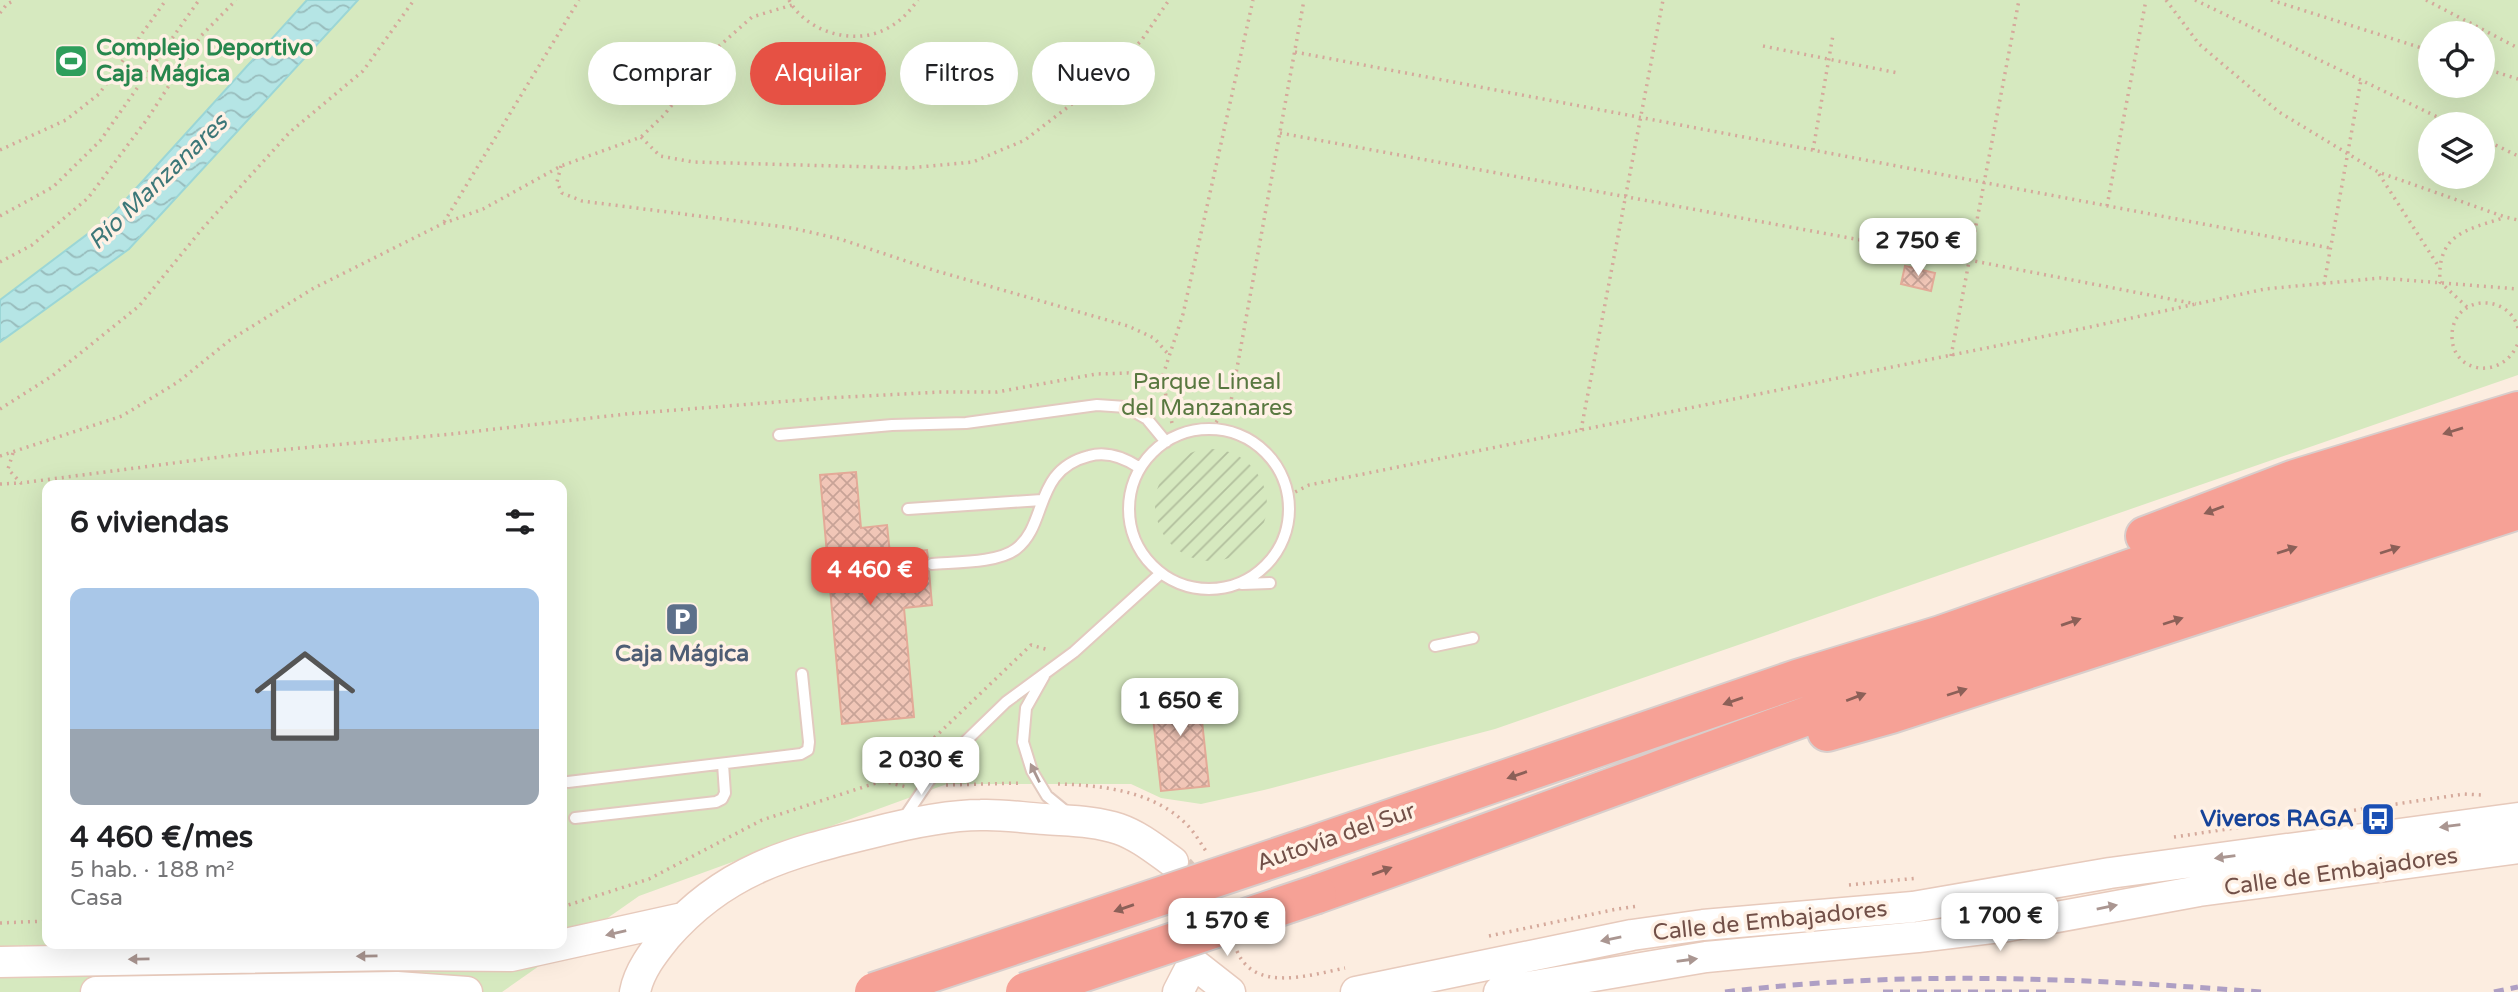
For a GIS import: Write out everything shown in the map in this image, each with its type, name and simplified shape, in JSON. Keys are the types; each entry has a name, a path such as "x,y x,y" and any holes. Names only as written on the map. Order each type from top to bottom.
{"highway":[{"path":"1797,679 1915,624 2295,479 2518,411"},
{"path":"1797,679 1941,635 2266,522 2391,482 2518,447"},
{"path":"1563,807 1933,669 2182,584 2518,478"},
{"path":"1563,807 1891,714 2512,512"},
{"name":"Autovía del Sur","path":"874,992 1797,679"},
{"name":"Autovía del Sur","path":"1025,992 1317,894 1563,807"}],"main road":[{"path":"635,992 637,980 655,951 683,918 723,887 767,863 815,846 899,826 980,814 1080,822 1118,829 1140,839 1173,862"},
{"name":"Calle de Embajadores","path":"1355,979 1522,956 1632,935 1703,925 1913,907 2110,873 2518,818"},
{"path":"2504,849 2518,833"},
{"name":"Calle de Embajadores","path":"1499,992 1706,957 2008,926 2199,891 2504,849"},
{"path":"567,944 683,918"},
{"path":"0,962 396,955 511,957 546,949"},
{"path":"1178,992 1193,962 1230,992"},
{"path":"96,992 397,987 467,992"}],"lane":[{"path":"779,435 892,425 966,423 1097,405 1126,407 1147,419 1170,439"},
{"path":"1240,584 1261,571 1278,552 1290,515 1289,495 1280,469 1263,448 1239,433 1212,428 1193,429 1170,439 1152,452 1140,468 1129,501 1130,528 1142,554 1160,574 1185,587 1212,590 1240,584 1270,583"},
{"path":"932,565 1006,556 1019,548 1031,530 1042,499 1056,477 1072,461 1093,455 1112,456 1126,459 1140,468"},
{"path":"908,509 1042,499"},
{"path":"899,826 937,769 1006,702 1074,652 1160,574"},
{"path":"1435,646 1473,638"},
{"path":"1045,673 1026,708 1023,742 1032,771 1047,796 1080,822"},
{"path":"568,782 801,754 808,750 809,742 802,674"},
{"path":"575,818 716,802 722,799 725,793 723,764"}],"path":[{"path":"0,13 6,2 15,0"},
{"path":"0,150 66,120 99,94 166,0"},
{"path":"0,216 52,187 100,141 199,0"},
{"path":"0,262 32,245 88,198 148,118 201,36 236,0"},
{"path":"0,409 52,376 139,306 202,229 290,132 363,71 414,0"},
{"path":"442,224 579,0"},
{"path":"789,0 810,23 833,34 859,37 884,31 905,17 918,0"},
{"path":"641,137 660,156 693,162 909,168 973,162 1025,140 1090,90 1141,41 1169,0"},
{"path":"1170,439 1162,378 1183,314 1253,0"},
{"path":"1212,428 1231,401 1304,0"},
{"path":"1581,430 1663,0"},
{"path":"1951,356 2019,0"},
{"path":"2107,206 2146,0"},
{"path":"2166,0 2199,44 2278,111 2378,173 2518,220"},
{"path":"2195,0 2427,112"},
{"path":"2271,0 2418,47"},
{"path":"2426,0 2518,48"},
{"path":"0,456 122,416 178,382 230,340 314,288 442,224 483,209 561,166 641,137 664,115 717,48 752,17 792,5"},
{"path":"1813,150 1833,36"},
{"path":"1762,46 1898,73"},
{"path":"1295,52 2330,248"},
{"path":"2495,72 2518,79"},
{"path":"2324,284 2361,80"},
{"path":"1280,133 2198,305"},
{"path":"2495,145 2518,156"},
{"path":"561,166 557,182 562,193 582,201 792,228 840,239 933,270 1128,326 1154,338 1169,355"},
{"path":"2378,173 2439,267"},
{"path":"2467,307 2440,282 2439,267 2447,245 2461,232 2505,217"},
{"path":"1289,495 1309,485 1951,356 2264,289 2380,278 2518,289"},
{"path":"2518,328 2509,311 2489,302 2467,307 2459,314 2452,334 2453,345 2465,362 2475,367 2496,367 2506,362 2514,354 2518,343"},
{"path":"44,480 258,452 626,414 827,398 997,392 1096,374 1128,373 1162,378"},
{"path":"13,453 8,469 21,483"},
{"path":"0,484 42,480"},
{"path":"567,905 649,879 762,820 882,781 911,760 1031,645 1049,650 1061,659"},
{"path":"882,781 913,788 1082,784 1136,793 1174,814 1190,828 1212,860"},
{"path":"2161,839 2421,800 2481,794"},
{"path":"1843,885 1922,878"},
{"path":"1485,937 1617,909 1644,906"},
{"path":"0,923 42,921"},
{"path":"1236,945 1248,971 1258,978 1276,984 1355,979"}],"green space":[{"name":"Parque Lineal del Manzanares","path":"0,0 2518,0 2518,375 1495,729 1201,804 1161,798 1131,784 947,784 639,896 567,946 567,480 42,480 42,949 563,949 502,992 0,992"},
{"path":"1211,449 1233,453 1251,465 1263,483 1267,505 1263,527 1251,545 1233,557 1211,561 1189,557 1171,545 1159,527 1155,505 1159,483 1171,465 1189,453"}],"water":[{"name":"Río Manzanares","path":"307,0 358,0 129,249 0,342 0,300 110,217"}],"building":[{"path":"1905,266 1935,273 1931,291 1901,284"},
{"path":"856,472 861,528 887,525 890,554 927,550 928,558 924,565 929,571 932,605 904,608 914,717 842,724 820,475"},
{"path":"1198,684 1209,786 1161,791 1150,690"}],"tunnel":[{"path":"1180,869 1193,888 1200,908 1201,930 1197,953"}],"railway":[{"path":"1725,992 1792,985 1926,979 2060,980 2261,992"},
{"path":"2494,992 2518,987"},
{"path":"1883,992 2052,992"}],"place":[{"name":"Complejo Deportivo Caja Mágica","path":"71,61"},
{"name":"Caja Mágica","path":"682,619"},
{"name":"Viveros RAGA","path":"2378,819"}]}
